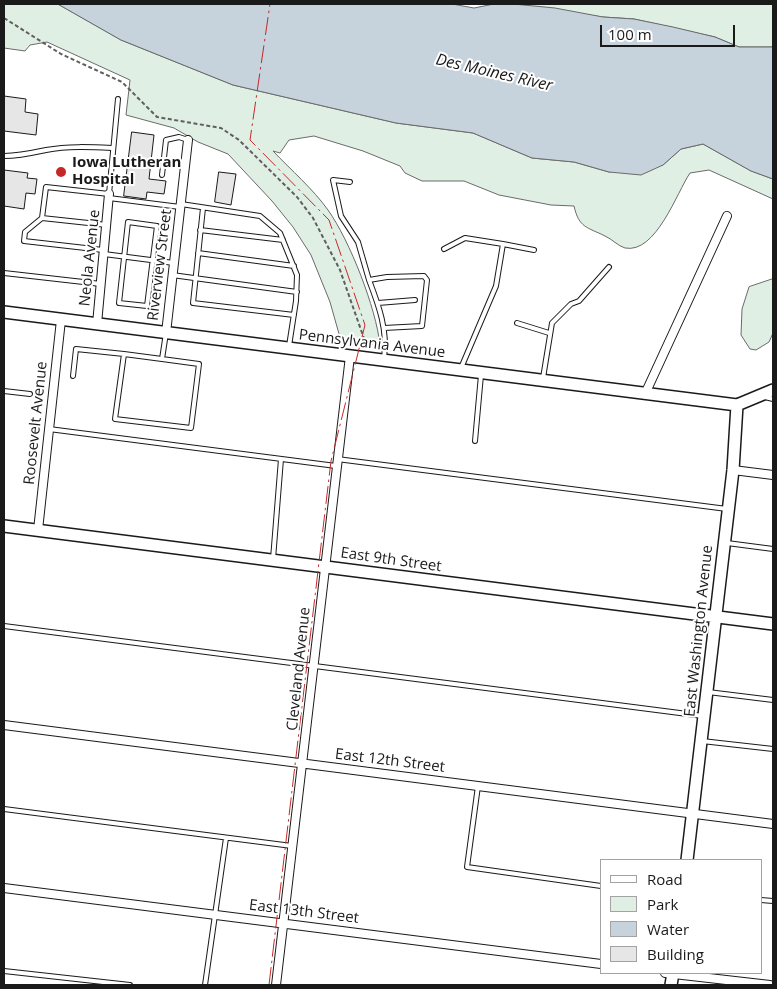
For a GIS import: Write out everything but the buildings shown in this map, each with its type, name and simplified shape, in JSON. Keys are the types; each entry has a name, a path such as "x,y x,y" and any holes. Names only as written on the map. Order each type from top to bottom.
{"street":[{"name":"Riverview Street","path":"166,333 188,140"},
{"name":"Neola Avenue","path":"97,324 109,196"},
{"path":"646,394 728,216"},
{"name":"Pennsylvania Avenue","path":"4,312 738,405"},
{"name":"Roosevelt Avenue","path":"38,530 48,429 62,320"},
{"name":"Cleveland Avenue","path":"276,985 350,356"},
{"path":"738,405 773,390"},
{"name":"East Washington Avenue","path":"687,859 733,470 738,405"},
{"path":"733,470 773,475"},
{"name":"East 9th Street","path":"4,526 773,624"},
{"name":"East 12th Street","path":"4,725 773,824"},
{"name":"East 13th Street","path":"4,888 600,964"},
{"path":"671,976 770,985"}],"lane":[{"path":"109,196 118,100"},
{"path":"162,175 166,140 179,137 188,140"},
{"path":"4,156 85,146 112,148"},
{"path":"350,182 333,180 341,216 358,242 378,303 384,328 383,360"},
{"path":"174,263 24,241 25,232 42,218 46,187 260,216 280,233 297,275 297,292 289,348"},
{"path":"203,208 194,278 193,303 294,314"},
{"path":"42,218 107,225"},
{"path":"128,222 157,226 154,260 147,306 119,303 128,222"},
{"path":"200,230 283,240"},
{"path":"444,249 465,238 534,250"},
{"path":"461,370 496,286 503,244"},
{"path":"198,253 294,266"},
{"path":"542,380 552,323 571,304 579,301 609,267"},
{"path":"4,273 101,284"},
{"path":"172,275 297,292"},
{"path":"369,280 387,277 424,276 427,280 422,326 384,328"},
{"path":"378,303 415,300"},
{"path":"517,323 549,333"},
{"path":"162,359 166,333"},
{"path":"73,376 76,349 124,354 199,364 191,428 116,419 124,354"},
{"path":"475,441 482,373"},
{"path":"4,392 30,394"},
{"path":"758,396 773,398"},
{"path":"48,429 281,459 337,462 728,510"},
{"path":"273,560 281,459"},
{"path":"724,543 773,549"},
{"path":"4,626 705,716"},
{"path":"708,692 773,700"},
{"path":"702,741 773,749"},
{"path":"478,786 467,867 600,886"},
{"path":"4,809 293,846"},
{"path":"205,985 226,838"},
{"path":"4,970 130,985"}],"path":[{"path":"4,18 61,54 122,82 157,117 221,128 239,140 297,197 313,218 340,270 367,347"}],"green space":[{"path":"4,4 58,4 121,40 233,85 396,123 473,133 532,158 574,162 609,172 663,165 681,149 703,144 751,171 773,179 773,199 709,170 690,173 656,232 636,247 625,248 581,223 574,206 551,205 499,195 464,181 422,181 405,173 400,166 363,151 314,136 289,140 280,153 273,151 316,195 328,210 345,239 368,294 380,345 341,341 330,302 311,255 293,227 272,201 228,154 198,142 174,128 126,115 130,80 47,42 30,45 25,51 4,48"},
{"path":"513,4 773,4 773,47 739,47 715,37 634,19 603,17"},
{"path":"773,279 773,333 769,342 756,350 750,349 741,335 742,309 749,287"}],"water":[{"name":"Des Moines River","path":"58,4 452,4 474,8 494,4 513,4 555,8 603,17 634,19 715,37 739,47 773,47 773,179 751,171 703,144 681,149 663,165 641,175 609,172 574,162 532,158 473,133 396,123 233,85 121,40"}],"power":[{"path":"269,985 331,461 365,325 329,220 250,140 270,4"}],"place":[{"name":"Iowa Lutheran Hospital","path":"61,172"}]}
